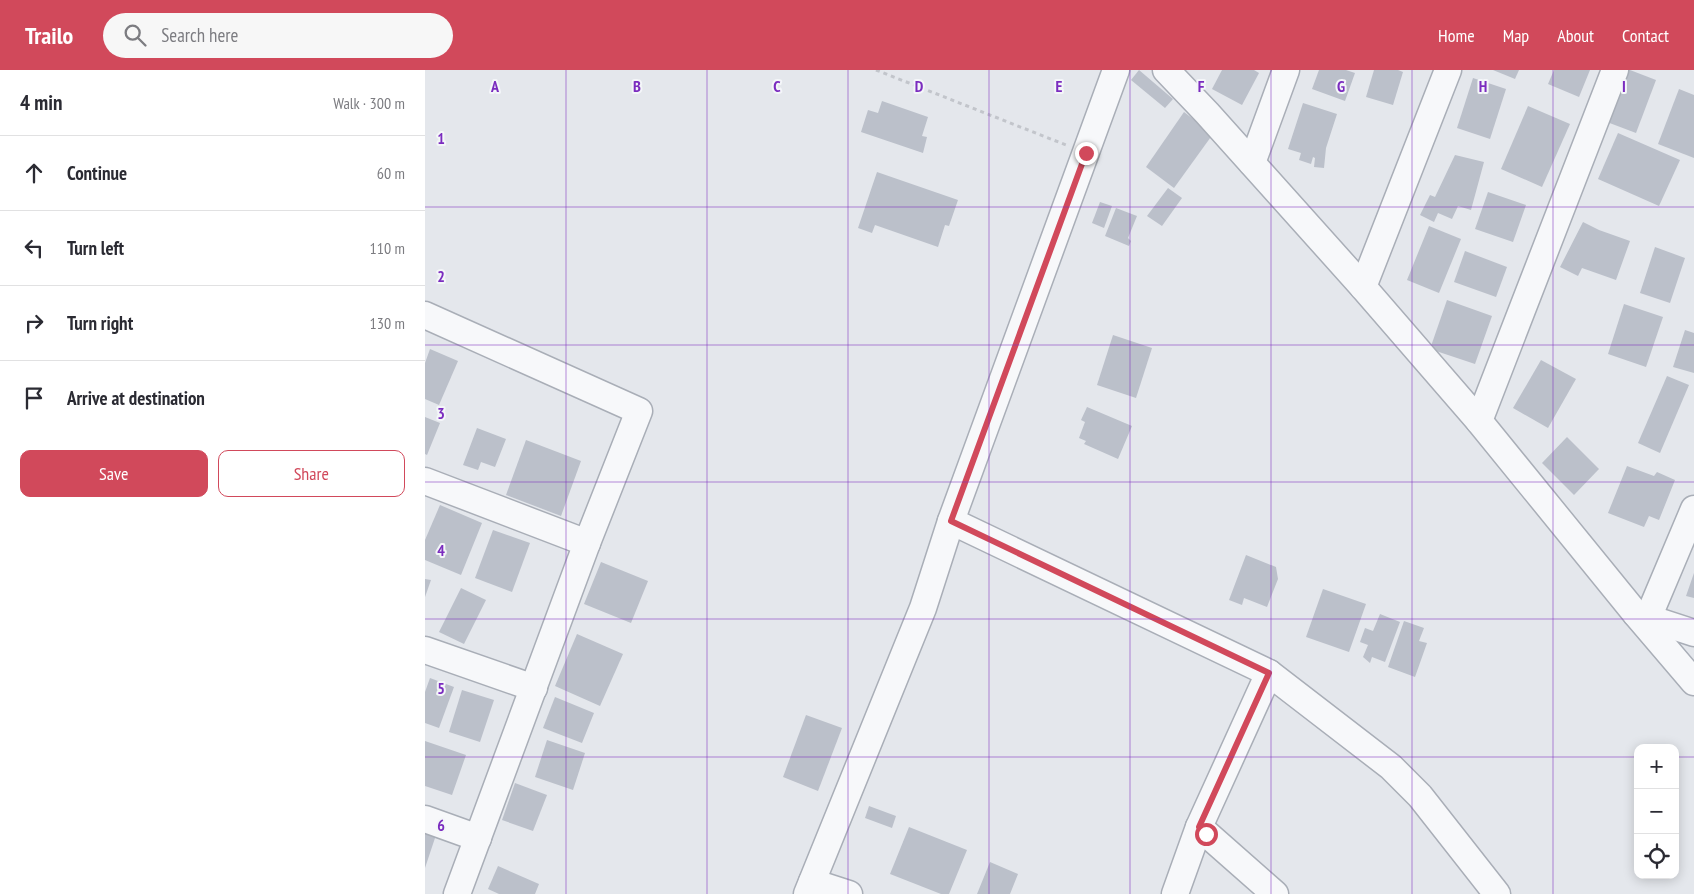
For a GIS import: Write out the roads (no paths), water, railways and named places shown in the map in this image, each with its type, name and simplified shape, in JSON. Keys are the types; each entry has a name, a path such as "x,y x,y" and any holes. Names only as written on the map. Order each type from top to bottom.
{"street":[{"path":"849,894 810,888 923,608 951,521 1116,70"},
{"path":"1166,70 1363,286 1642,616 1694,682"},
{"path":"1252,163 1285,70"},
{"path":"1363,286 1448,70"},
{"path":"1479,421 1615,70"},
{"path":"425,315 639,411 587,543 457,894"},
{"path":"425,481 587,543"},
{"path":"1642,616 1694,509"},
{"path":"951,521 1269,673 1391,767 1420,796 1497,894"},
{"path":"1642,616 1694,633"},
{"path":"425,650 534,688"},
{"path":"1175,894 1199,827 1269,673"},
{"path":"425,819 478,838"},
{"path":"1199,827 1275,894"}]}
